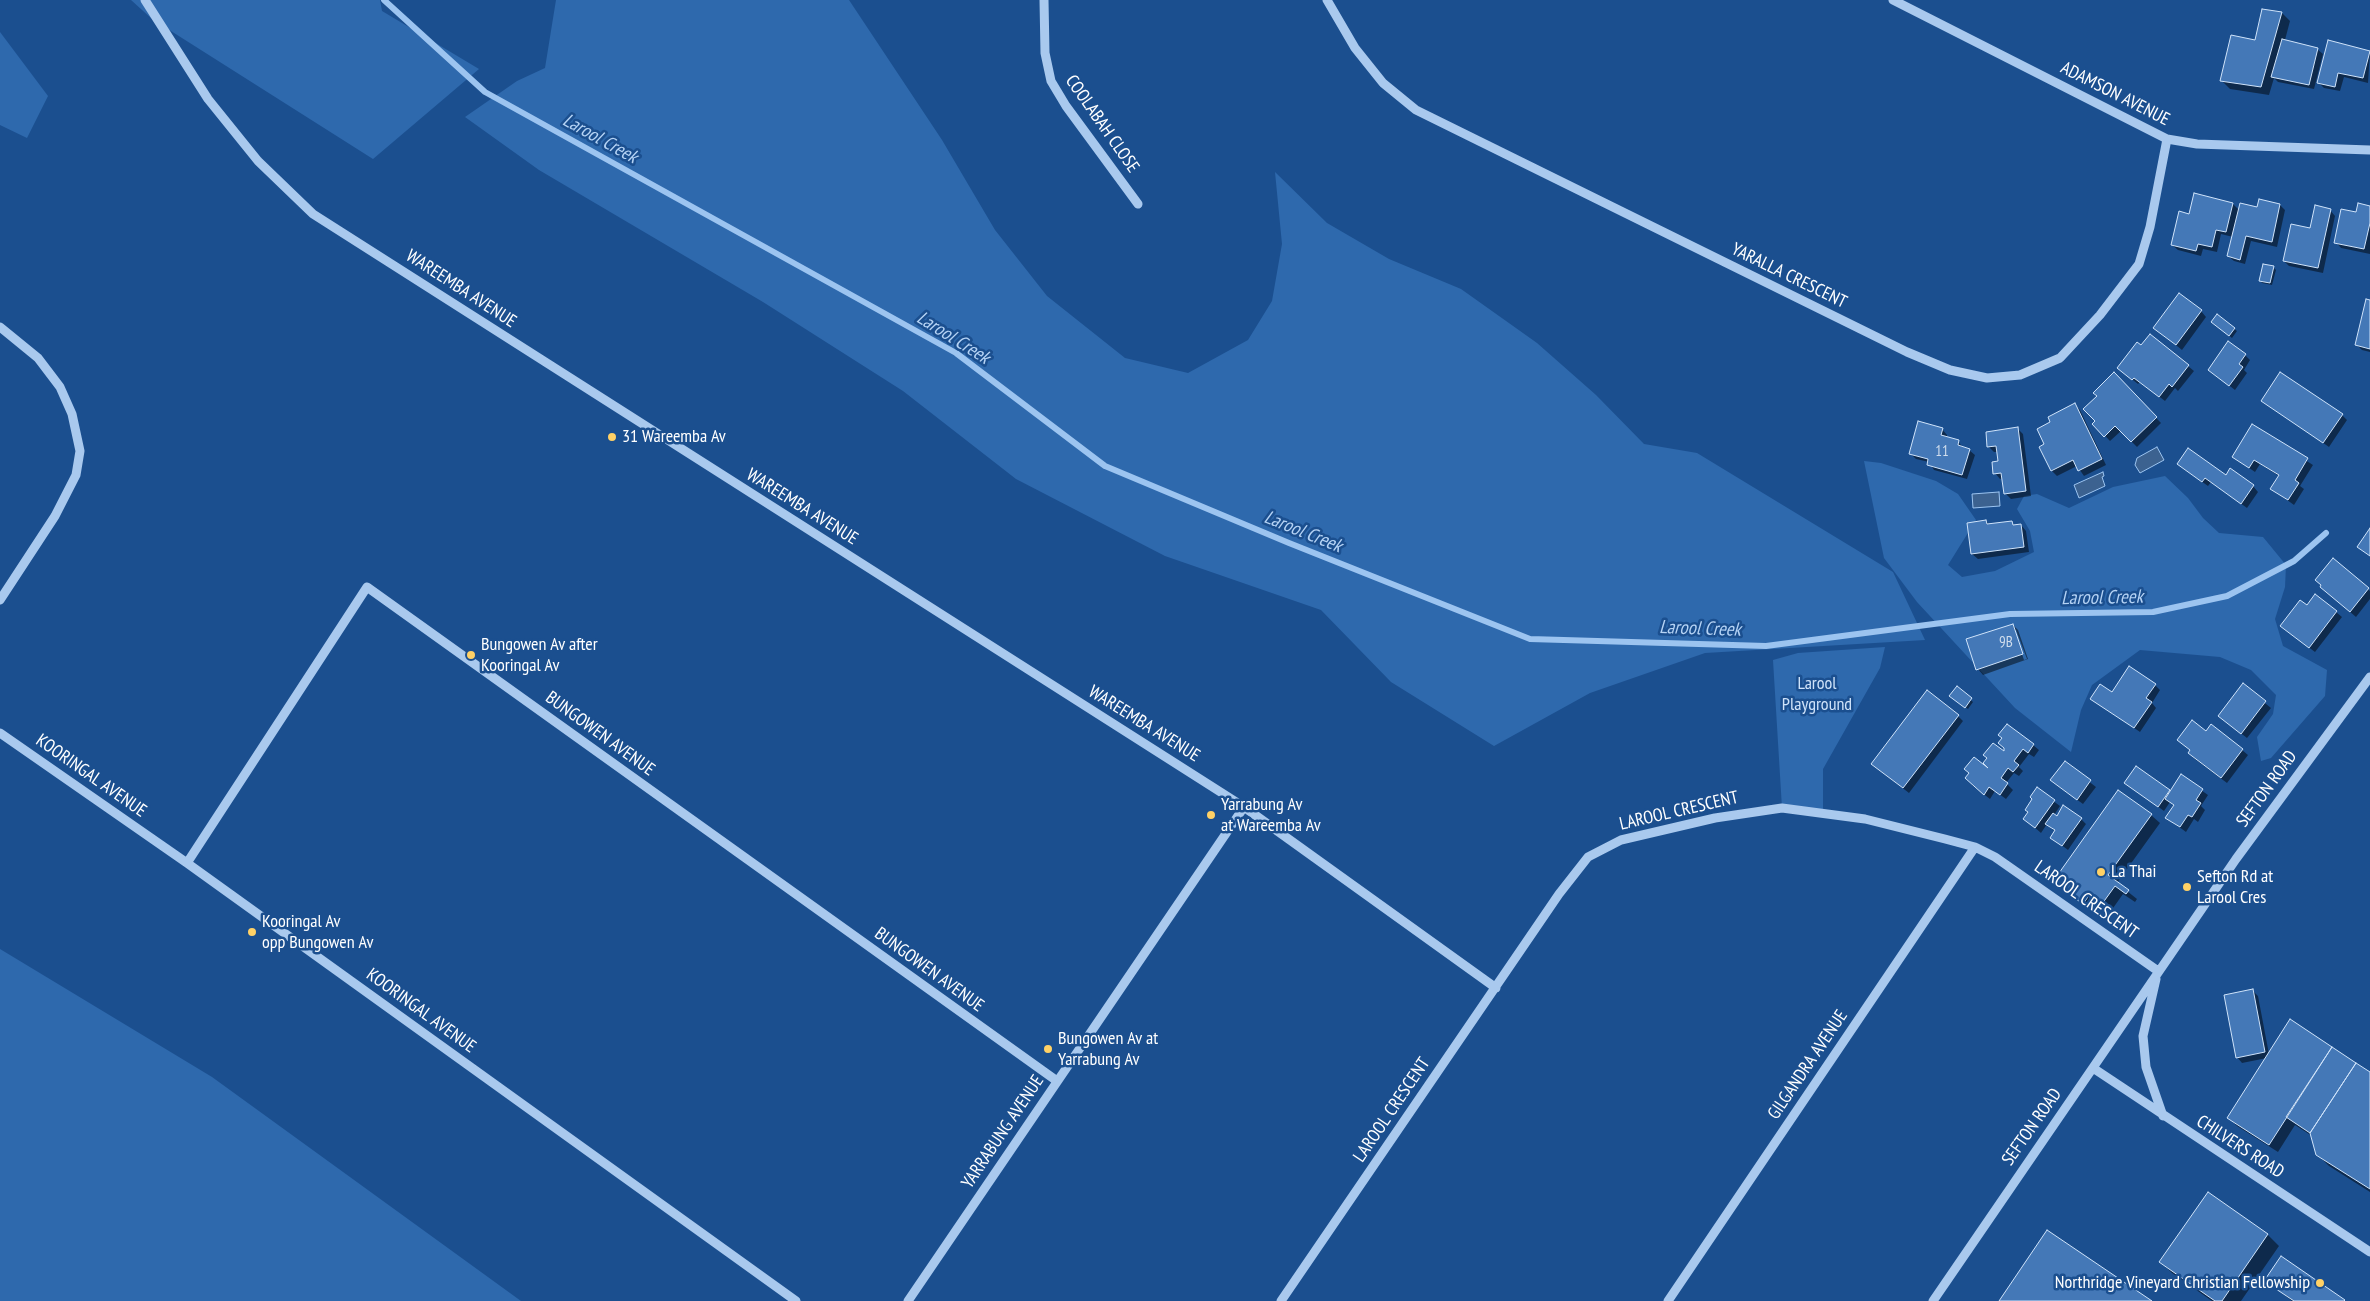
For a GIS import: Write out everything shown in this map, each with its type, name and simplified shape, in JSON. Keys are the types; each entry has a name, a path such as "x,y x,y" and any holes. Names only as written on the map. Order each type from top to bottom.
{"street":[{"name":"WAREEMBA AVENUE","path":"145,0 208,99 258,161 314,214 1244,807 1496,988"},
{"name":"COOLABAH CLOSE","path":"1044,0 1046,53 1051,81 1066,106 1138,204"},
{"name":"YARALLA CRESCENT","path":"1327,0 1355,48 1383,82 1416,110 1907,352 1950,370 1987,378 2020,375 2060,358 2106,308 2139,264 2150,227 2167,140"},
{"name":"ADAMSON AVENUE","path":"1893,0 2167,140 2198,144 2370,150"},
{"path":"0,327 38,358 60,387 72,414 80,451 76,475 55,516 0,600"},
{"name":"BUNGOWEN AVENUE","path":"187,863 367,587 1057,1081"},
{"name":"SEFTON ROAD","path":"1933,1301 2236,858 2370,677"},
{"name":"KOORINGAL AVENUE","path":"0,733 187,863 796,1301"},
{"name":"YARRABUNG AVENUE","path":"908,1301 1244,807"},
{"name":"LAROOL CRESCENT","path":"1281,1301 1559,894 1588,857 1621,840 1715,818 1782,808 1866,819 1975,847 1995,857 2158,971"},
{"name":"GILGANDRA AVENUE","path":"1668,1301 1975,847"},
{"name":"SEFTON ROAD","path":"2158,971 2143,1036 2146,1066 2163,1116"},
{"name":"CHILVERS ROAD","path":"2093,1068 2370,1252"}],"green space":[{"path":"131,0 380,0 382,11 479,69 373,159 152,19"},
{"path":"556,0 849,0 942,140 995,230 1047,296 1125,358 1188,373 1248,340 1272,301 1282,244 1275,172 1327,223 1389,259 1461,289 1537,343 1596,395 1644,444 1697,453 1893,572 1925,640 1705,653 1590,693 1494,746 1391,682 1321,610 1165,556 1016,479 903,391 763,302 539,170 465,117 517,81 545,68"},
{"path":"0,32 48,96 27,138 0,125"},
{"path":"1864,461 1881,463 1936,481 1958,494 1976,520 1948,565 1962,577 1995,571 2034,552 2030,531 2017,509 2024,496 2037,494 2069,508 2113,487 2165,476 2188,498 2203,518 2219,533 2263,537 2286,565 2285,587 2275,619 2283,646 2327,670 2325,696 2271,758 2261,761 2257,737 2273,714 2276,695 2251,670 2220,657 2140,650 2092,685 2081,710 2071,752 2015,708 1917,602 1884,558"},
{"name":"Larool Playground","path":"1885,647 1880,668 1823,769 1823,813 1782,808 1773,660 1798,653"},
{"path":"0,949 212,1077 521,1301 0,1301"}],"shaded area":[{"path":"2157,447 2164,460 2140,473 2135,465 2137,458"},
{"path":"2103,472 2104,476 2102,477 2105,486 2079,498 2074,485"},
{"path":"1999,492 2000,506 1973,508 1972,494"}],"building":[{"path":"2262,9 2282,12 2261,87 2220,81 2231,35 2255,40"},
{"path":"2282,39 2318,48 2309,85 2271,77"},
{"path":"2328,40 2370,51 2363,78 2338,73 2335,87 2317,83"},
{"path":"2194,193 2233,203 2226,232 2216,230 2212,247 2198,244 2196,251 2171,245 2179,211 2189,214"},
{"path":"2259,199 2280,204 2272,242 2246,236 2240,260 2227,256 2240,203 2257,207"},
{"path":"2358,203 2370,206 2370,223 2364,249 2334,243 2341,209 2356,212"},
{"path":"2315,205 2331,209 2318,268 2283,261 2291,224 2310,228"},
{"path":"2263,264 2274,266 2270,283 2259,281"},
{"path":"2179,293 2202,310 2176,345 2153,328"},
{"path":"2366,299 2370,300 2370,349 2355,345"},
{"path":"2217,314 2235,328 2229,336 2211,322"},
{"path":"2150,334 2189,365 2172,387 2169,384 2159,397 2117,368 2137,342 2141,345"},
{"path":"2228,341 2246,354 2239,364 2243,367 2229,386 2208,370"},
{"path":"2114,372 2157,417 2131,442 2115,426 2104,437 2092,424 2095,421 2083,409 2097,396 2093,393"},
{"path":"2280,372 2343,414 2323,443 2261,401"},
{"path":"2075,403 2102,459 2078,471 2073,460 2051,471 2039,447 2044,444 2037,429 2050,422 2048,417"},
{"path":"1918,421 1943,428 1941,435 1959,440 1958,445 1970,449 1962,475 1927,465 1928,459 1909,454"},
{"path":"2252,424 2308,458 2295,480 2299,483 2288,500 2270,489 2279,475 2254,460 2249,468 2232,457"},
{"path":"2018,427 2026,491 2004,494 2001,473 1993,474 1992,462 1998,461 1996,446 1987,447 1986,432"},
{"path":"2188,448 2226,475 2230,468 2254,485 2241,504 2205,478 2202,482 2177,464"},
{"path":"1986,520 1987,524 2012,521 2013,525 2021,524 2024,547 1971,554 1967,523"},
{"path":"2370,528 2370,556 2357,547"},
{"path":"2333,558 2369,588 2350,612 2320,587 2321,585 2315,580"},
{"path":"2315,594 2337,611 2309,648 2280,626 2300,600 2307,605"},
{"path":"2013,624 2023,654 1976,670 1966,639"},
{"path":"2129,666 2156,684 2146,698 2152,702 2134,728 2090,699 2100,684 2112,692"},
{"path":"2243,683 2266,701 2241,734 2218,716"},
{"path":"1957,686 1972,698 1965,708 1949,696"},
{"path":"1927,690 1959,715 1903,788 1871,764"},
{"path":"2192,720 2206,731 2211,724 2243,749 2221,778 2188,753 2190,750 2177,740"},
{"path":"2007,724 2034,744 2028,753 2023,749 2014,761 2019,765 2013,772 2008,768 2001,778 2008,783 2000,795 1989,787 1984,795 1965,778 1969,773 1964,769 1974,757 1988,768 1983,763 1987,758 1983,755 1993,743 2004,751 2004,748 1998,743 2002,738 1998,735"},
{"path":"2065,761 2091,780 2077,800 2050,780"},
{"path":"2136,766 2170,790 2158,807 2124,783"},
{"path":"2181,774 2203,789 2196,800 2201,803 2192,817 2188,815 2180,827 2165,818 2174,805 2165,799"},
{"path":"2037,787 2055,800 2035,828 2023,819 2028,812 2025,810 2032,799 2030,797"},
{"path":"2118,790 2152,814 2108,875 2129,890 2126,894 2115,886 2102,904 2090,894 2083,904 2062,889 2069,880 2059,873"},
{"path":"2063,805 2082,818 2062,846 2050,838 2055,830 2045,824 2053,813 2057,816"},
{"path":"2253,989 2265,1052 2236,1058 2224,995"},
{"path":"2290,1019 2332,1047 2269,1145 2227,1118"},
{"path":"2332,1047 2356,1063 2310,1133 2286,1117"},
{"path":"2356,1063 2370,1072 2370,1189 2316,1155 2310,1133"},
{"path":"2208,1192 2268,1234 2222,1301 2215,1301 2159,1262"},
{"path":"2047,1230 2152,1301 1999,1301"},
{"path":"2281,1256 2345,1300 2294,1301 2264,1281"}],"waterway":[{"name":"Larool Creek","path":"384,0 485,92 956,353 1105,466 1289,543 1530,639 1766,646 2010,614 2153,612 2227,596 2294,561 2326,533"}],"place":[{"name":"31 Wareemba Av","path":"612,437"},
{"name":"Bungowen Av after Kooringal Av","path":"471,655"},
{"name":"Yarrabung Av at Wareemba Av","path":"1211,815"},
{"name":"La Thai","path":"2101,872"},
{"name":"Sefton Rd at Larool Cres","path":"2187,887"},
{"name":"Kooringal Av opp Bungowen Av","path":"252,932"},
{"name":"Bungowen Av at Yarrabung Av","path":"1048,1049"},
{"name":"Northridge Vineyard Christian Fellowship","path":"2320,1283"}]}
